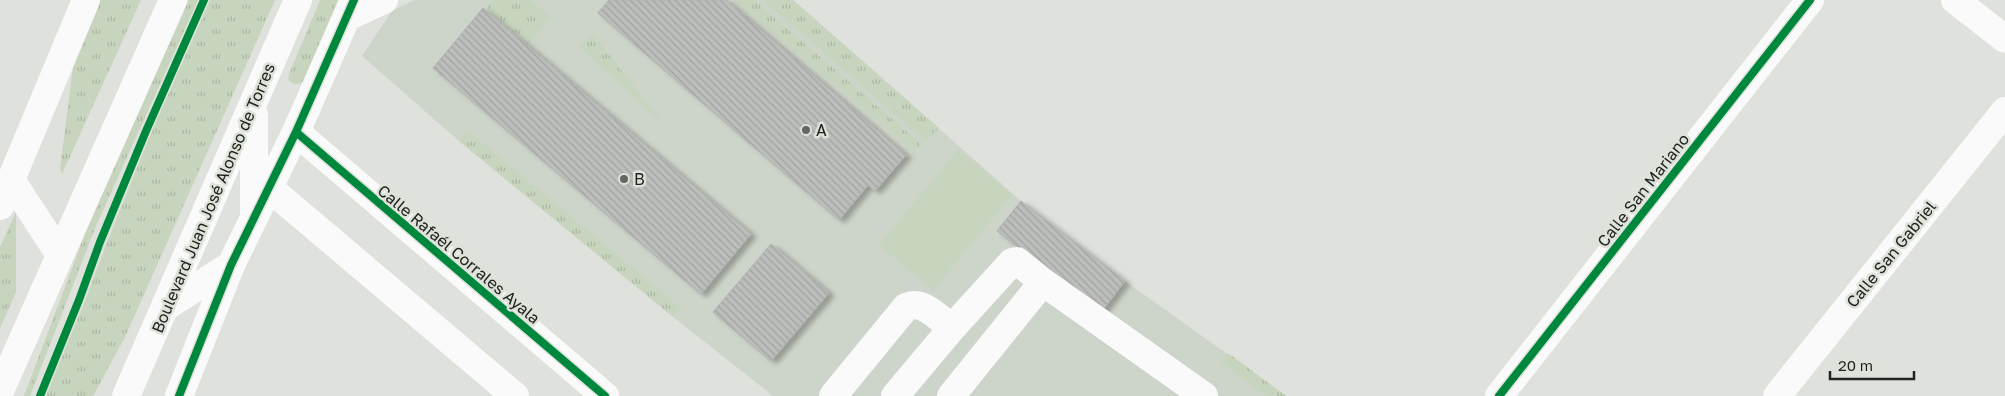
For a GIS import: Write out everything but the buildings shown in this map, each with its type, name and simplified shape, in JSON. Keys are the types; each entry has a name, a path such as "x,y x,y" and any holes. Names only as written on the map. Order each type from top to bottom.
{"street":[{"path":"0,206 6,175 86,0"},
{"path":"0,391 172,0"},
{"name":"Boulevard Juan José Alonso de Torres","path":"126,396 298,0"},
{"path":"179,396 231,265 296,132 350,8 384,0"},
{"name":"Calle San Mariano","path":"1499,396 1810,0"},
{"path":"1955,0 2005,39"},
{"path":"254,105 254,216"},
{"name":"Calle San Gabriel","path":"1777,396 2005,111"},
{"name":"Calle Rafaél Corrales Ayala","path":"296,132 605,396"},
{"path":"6,175 60,255"},
{"path":"268,187 515,396"},
{"path":"895,396 952,328 1012,262 1017,261 1043,282 1204,396"},
{"path":"109,396 170,298 231,265"},
{"path":"15,396 30,355 49,280"},
{"path":"951,396 1043,282"},
{"path":"833,396 906,307 912,304 920,304 952,328"}],"shaded area":[{"path":"414,0 793,0 1021,201 1125,281 1286,396 773,396 672,316 459,141 362,56 392,11"}],"green space":[{"path":"99,0 141,0 62,174 60,168 75,52"},
{"path":"189,0 198,0 96,226 30,396 24,396 89,223"},
{"path":"210,0 275,0 125,337 93,396 45,396 85,301 150,135"},
{"path":"320,0 338,0 304,81 294,84 288,80 289,74"},
{"path":"492,0 531,0 550,17 528,44 487,8"},
{"path":"733,0 754,0 921,144 915,151"},
{"path":"763,0 793,0 939,128 926,141"},
{"path":"593,34 667,128 580,47"},
{"path":"468,131 681,308 672,316 459,141"},
{"path":"958,150 1012,195 933,290 879,245"},
{"path":"16,212 16,292 0,328 0,247"},
{"path":"1228,353 1286,396 1266,396 1221,362"}],"cycle path":[{"path":"40,396 100,242 146,131 204,0"},
{"path":"179,396 231,265 296,132 354,0"},
{"path":"1499,396 1810,0"},
{"path":"296,132 605,396"}],"place":[{"name":"A","path":"806,130"},
{"name":"B","path":"624,179"}]}
